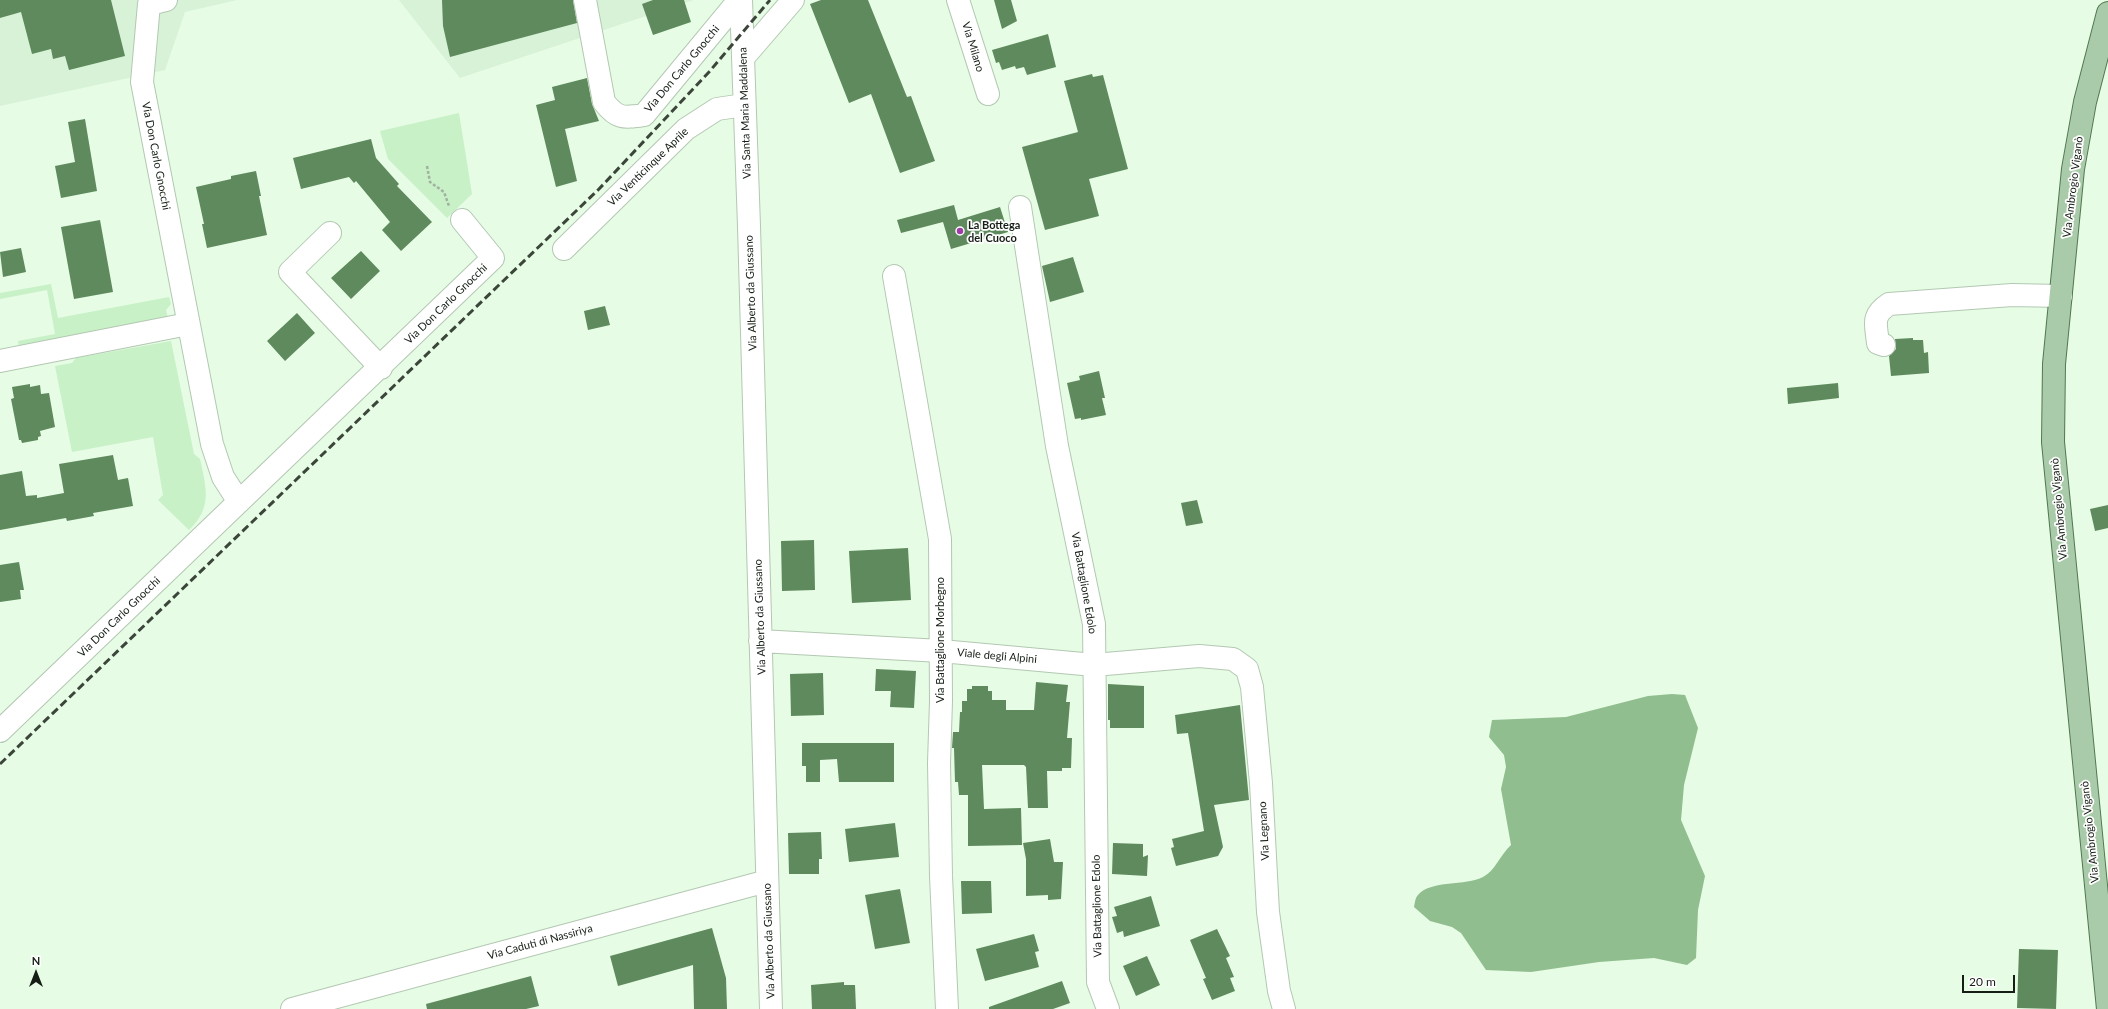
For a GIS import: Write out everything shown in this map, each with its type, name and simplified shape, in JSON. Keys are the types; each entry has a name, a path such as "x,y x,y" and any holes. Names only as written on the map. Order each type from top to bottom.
{"main road":[{"name":"Via Ambrogio Viganò","path":"2108,12 2085,102 2073,169 2054,364 2053,442 2108,1009"}],"street":[{"name":"Via Don Carlo Gnocchi","path":"166,0 149,4 142,82 212,444 223,477 239,502"},
{"name":"Via Don Carlo Gnocchi","path":"585,0 604,102 612,113 626,118 644,115 740,0"},
{"name":"Via Santa Maria Maddalena","path":"740,0 749,226"},
{"path":"743,58 794,0"},
{"name":"Via Milano","path":"958,0 988,94"},
{"name":"Via Venticinque Aprile","path":"564,249 686,129 717,109 744,105"},
{"name":"Via Battaglione Edolo","path":"1020,207 1057,446 1094,624 1098,982 1108,1009"},
{"name":"Via Don Carlo Gnocchi","path":"0,731 381,368 493,258 462,220"},
{"name":"Via Alberto da Giussano","path":"749,226 771,1009"},
{"path":"330,233 290,272 381,368"},
{"name":"Via Battaglione Morbegno","path":"894,276 940,539 941,651 939,763 941,876 946,1009"},
{"path":"1884,345 1878,343 1875,319 1879,311 1889,304 2012,295 2061,296"},
{"path":"0,361 188,324"},
{"name":"Viale degli Alpini","path":"760,641 941,651 1094,665 1199,656 1233,659"},
{"name":"Via Legnano","path":"1233,659 1247,669 1252,687 1261,783 1268,912 1279,991 1284,1009"},
{"name":"Via Caduti di Nassiriya","path":"292,1009 313,1006 767,881"}],"path":[{"path":"427,166 430,182 444,192 449,207 462,220"}],"shaded area":[{"path":"0,0 237,0 185,12 165,70 0,106"},
{"path":"399,0 694,0 460,78"},
{"path":"459,113 472,194 447,218 388,159 380,131"},
{"path":"51,284 58,318 169,297 171,304 166,310 168,319 19,347 18,341 55,334 47,290 0,299 0,293"},
{"path":"171,341 194,454 200,459 206,497 202,513 197,522 189,530 158,500 163,495 153,437 72,452 55,366 72,363 76,358"},
{"path":"1672,694 1685,695 1698,728 1684,785 1681,820 1705,876 1698,910 1696,958 1687,965 1654,958 1599,962 1531,972 1486,970 1461,933 1452,927 1430,921 1414,907 1417,896 1424,890 1439,885 1467,882 1483,877 1491,871 1511,845 1501,789 1506,767 1504,755 1489,737 1492,720 1566,717 1648,696"}],"building":[{"path":"0,0 111,0 125,56 69,70 65,56 53,59 51,49 32,54 21,12 0,18"},
{"path":"442,0 573,0 577,23 450,57 443,26"},
{"path":"653,0 684,0 691,22 653,35 642,4"},
{"path":"821,0 868,0 907,97 911,96 935,161 900,173 871,94 849,103 810,4"},
{"path":"994,0 1011,0 1017,21 1002,29"},
{"path":"1048,34 1056,67 1027,75 1024,67 1016,69 1015,66 1002,70 999,62 996,63 992,50"},
{"path":"1092,74 1093,77 1103,75 1128,169 1089,179 1099,216 1045,230 1022,147 1078,132 1064,81"},
{"path":"587,78 592,104 599,121 565,129 577,181 556,187 536,105 555,100 552,87"},
{"path":"85,119 97,191 61,198 55,166 75,162 68,122"},
{"path":"371,139 376,158 399,184 397,186 432,222 401,251 382,230 390,222 356,181 354,183 349,177 301,189 293,158"},
{"path":"256,171 261,196 259,196 267,235 207,248 202,224 204,224 196,187 231,179 231,176"},
{"path":"954,205 958,220 1000,207 1008,232 951,249 943,222 901,233 897,220"},
{"path":"100,220 113,292 74,299 61,227"},
{"path":"21,248 26,272 3,277 0,252"},
{"path":"361,251 380,271 351,299 331,278"},
{"path":"1073,257 1084,292 1050,302 1042,266"},
{"path":"605,306 610,325 588,330 584,311"},
{"path":"297,313 315,333 285,361 267,341"},
{"path":"1913,338 1913,340 1923,340 1924,353 1928,352 1929,373 1891,376 1889,356 1896,349 1895,339"},
{"path":"1099,371 1105,398 1102,398 1106,415 1081,420 1081,418 1075,419 1067,383 1080,380 1079,376"},
{"path":"1838,383 1839,398 1788,404 1787,388"},
{"path":"30,384 30,387 40,385 41,394 49,393 55,427 40,431 41,436 38,437 38,440 22,443 21,440 19,440 11,399 14,398 12,387"},
{"path":"113,455 118,480 128,478 133,506 93,513 94,516 67,521 66,518 0,530 0,475 22,471 26,496 37,495 37,498 64,493 59,464"},
{"path":"1197,500 1203,523 1186,526 1181,503"},
{"path":"2108,505 2108,528 2095,531 2090,509"},
{"path":"814,540 815,590 782,591 781,541"},
{"path":"908,548 911,600 852,603 849,551"},
{"path":"19,562 24,590 20,590 21,599 0,602 0,565"},
{"path":"876,669 916,671 914,708 890,707 891,691 875,691"},
{"path":"823,673 824,715 791,716 790,674"},
{"path":"1036,682 1068,685 1066,702 1070,702 1067,738 1072,738 1071,768 1062,768 1062,771 1047,771 1048,808 1028,808 1026,767 1024,765 982,765 984,809 1021,808 1022,845 968,846 968,795 959,795 958,782 955,782 954,748 952,748 953,732 959,732 962,701 967,701 967,689 972,689 972,686 988,686 988,691 992,691 992,700 1006,700 1006,710 1034,710"},
{"path":"1108,684 1144,686 1144,728 1110,728 1110,720 1108,720"},
{"path":"1240,705 1249,800 1214,805 1223,847 1218,856 1176,866 1171,848 1174,847 1172,839 1204,831 1188,733 1177,734 1175,715"},
{"path":"802,743 894,743 894,782 839,782 837,759 820,760 820,782 806,782 806,766 802,766"},
{"path":"895,823 899,857 849,862 845,829"},
{"path":"821,832 822,859 819,859 819,874 789,874 788,833"},
{"path":"1050,839 1054,862 1063,862 1061,899 1048,900 1048,895 1026,896 1026,859 1023,843"},
{"path":"1113,843 1143,844 1143,857 1148,855 1147,876 1112,874"},
{"path":"961,881 991,881 992,913 962,914"},
{"path":"900,889 910,943 875,949 865,895"},
{"path":"1151,896 1160,926 1124,937 1123,931 1117,933 1112,917 1117,916 1114,907"},
{"path":"712,928 726,978 727,1009 694,1009 693,965 618,986 610,956"},
{"path":"1217,929 1230,956 1226,958 1234,977 1230,978 1235,991 1212,1000 1203,979 1206,978 1190,940"},
{"path":"1034,934 1039,951 1035,952 1039,967 985,981 976,949"},
{"path":"2019,949 2058,950 2056,1009 2017,1008"},
{"path":"1147,956 1160,985 1136,996 1123,966"},
{"path":"531,976 539,1006 526,1009 427,1009 426,1004"},
{"path":"1062,981 1070,1003 1053,1009 989,1009 989,1007"},
{"path":"844,982 844,985 855,985 856,1009 812,1009 811,985"}],"railway":[{"path":"0,764 599,189 709,72 770,0"}],"place":[{"name":"La Bottega del Cuoco","path":"960,231"}]}
